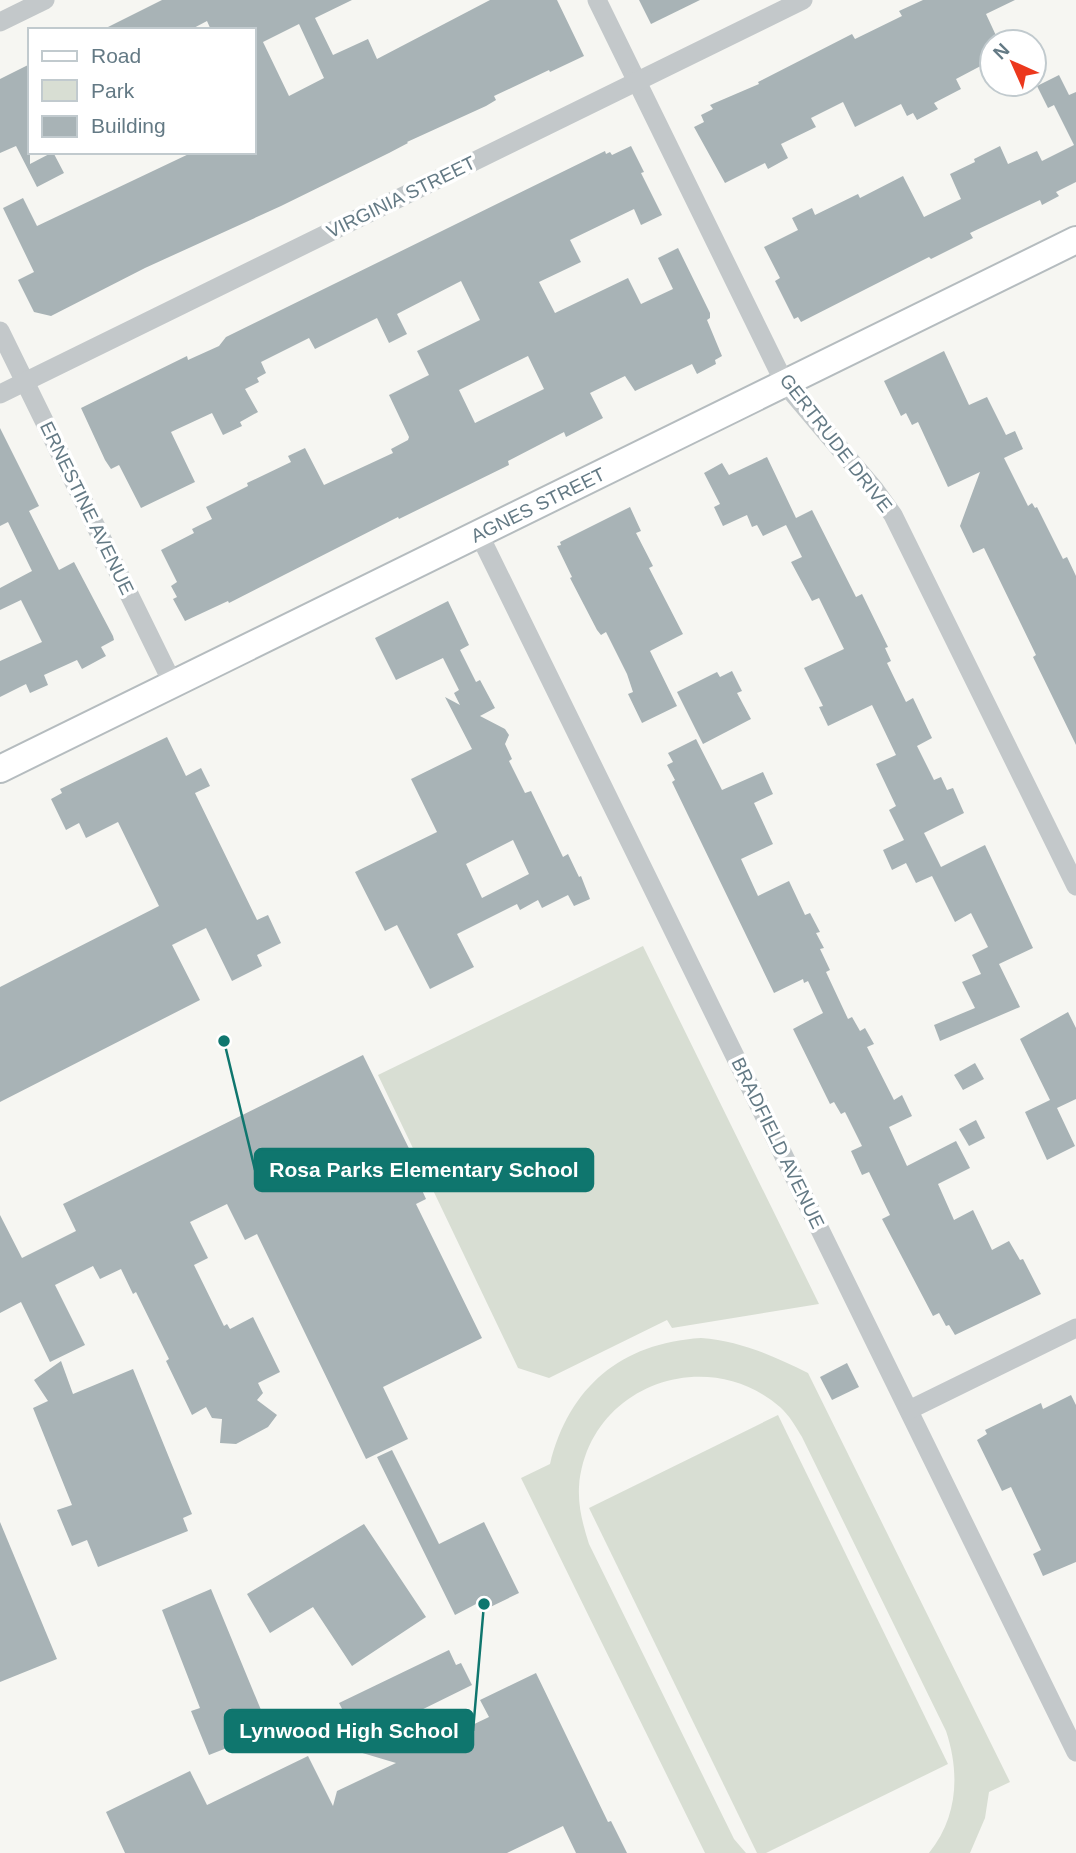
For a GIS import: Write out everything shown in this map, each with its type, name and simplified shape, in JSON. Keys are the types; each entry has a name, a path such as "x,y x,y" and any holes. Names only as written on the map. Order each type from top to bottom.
{"street":[{"path":"0,22 45,0"},
{"name":"GERTRUDE DRIVE","path":"597,0 785,384 893,515 1076,886"},
{"name":"VIRGINIA STREET","path":"0,394 803,0"},
{"name":"AGNES STREET","path":"0,769 1076,240"},
{"name":"ERNESTINE AVENUE","path":"0,331 173,684"},
{"name":"BRADFIELD AVENUE","path":"479,534 1076,1752"},
{"path":"909,1410 1076,1328"}],"green space":[{"path":"643,946 819,1304 672,1328 667,1320 549,1378 518,1368 378,1075"},
{"path":"701,1338 743,1346 808,1373 1010,1782 989,1792 985,1818 970,1853 929,1853 946,1825 954,1794 953,1763 946,1731 802,1437 780,1407 750,1388 719,1378 686,1378 655,1385 627,1400 603,1423 587,1452 579,1494 581,1516 589,1544 734,1839 746,1853 705,1853 521,1478 550,1464 570,1413 585,1392 603,1374 646,1349"},
{"path":"778,1415 948,1764 766,1853 757,1853 589,1508"}],"building":[{"path":"162,0 352,0 315,18 333,55 368,39 377,59 490,0 557,0 584,56 494,96 496,100 486,106 407,142 281,206 145,268 51,316 34,312 18,280 34,272 3,208 23,198 37,226 189,154 256,154 256,28 210,28 207,21 194,28 106,28","holes":["299,24 324,78 289,96 263,42"]},
{"path":"639,0 700,0 651,24"},
{"path":"923,0 1015,0 986,14 992,28 978,28 978,67 956,79 961,89 934,103 938,109 917,120 913,113 907,116 901,104 855,127 843,102 811,118 816,127 781,144 788,158 768,169 765,163 725,183 694,127 704,122 701,115 713,109 710,105 759,84 758,82 852,34 855,39 902,16 899,11"},
{"path":"28,65 30,164 54,154 64,173 37,187 16,146 0,153 0,79"},
{"path":"1059,75 1069,95 1076,92 1076,182 1056,192 1059,196 1042,205 1040,200 970,233 973,238 931,259 929,257 801,322 798,317 794,319 775,281 780,278 764,247 798,230 792,218 812,208 815,215 858,194 860,198 903,176 924,217 961,199 950,174 1000,146 1008,164 1037,151 1042,161 1074,145 1054,105 1048,108 1043,98 1048,98 1048,80"},
{"path":"631,146 662,215 641,225 634,209 570,240 581,262 539,282 555,313 628,278 641,304 673,289 658,258 678,248 710,313 707,320 722,356 715,360 716,364 697,374 692,364 635,391 625,376 590,393 603,418 566,437 564,432 508,461 509,465 399,519 398,517 229,603 228,601 185,621 173,599 177,597 171,586 177,582 161,550 194,533 192,529 212,519 206,507 291,462 288,456 305,448 324,485 393,453 391,449 408,440 389,395 429,375 417,351 480,320 461,281 397,314 407,334 389,343 377,318 315,349 309,338 261,362 266,373 257,378 259,382 245,389 258,412 240,422 242,426 223,435 212,413 171,432 195,482 141,508 119,465 111,469 105,460 81,408 187,356 188,360 219,346 226,337 605,151 606,154 610,152 612,155","holes":["528,356 544,389 475,423 459,390"]},
{"path":"944,351 969,405 987,397 1006,435 1015,431 1023,449 1004,458 1028,506 1032,503 1037,507 1063,559 1067,557 1076,576 1076,745 984,548 973,553 960,526 980,472 948,487 918,422 912,425 906,413 901,416 884,381"},
{"path":"0,428 39,506 29,511 59,570 74,562 114,640 101,647 106,656 82,669 77,660 44,675 48,685 30,693 26,684 0,697 0,661 42,642 21,600 0,610 0,588 32,571 8,522 0,526"},
{"path":"767,457 796,518 812,510 856,597 862,594 888,647 885,648 891,661 887,663 906,702 913,698 932,738 917,746 934,780 941,777 947,790 953,788 964,813 924,833 941,867 985,845 1033,948 999,964 1020,1007 940,1041 934,1025 975,1008 962,982 981,974 972,955 988,947 971,913 955,922 932,876 916,883 906,863 892,870 883,850 904,840 889,810 896,806 876,764 896,755 872,705 828,726 819,707 823,706 804,668 844,649 819,598 812,601 791,562 802,557 786,525 763,536 757,525 752,527 747,515 723,526 714,507 720,504 704,473 722,463 729,475"},
{"path":"630,507 641,531 636,533 653,566 649,568 683,634 650,651 677,706 642,723 628,694 633,692 627,674 606,632 601,635 597,630 557,546 561,545 560,542"},
{"path":"448,601 469,645 460,650 476,682 480,680 495,708 480,716 505,729 509,735 505,744 512,759 509,761 525,793 531,791 563,857 568,854 579,877 581,876 590,899 574,906 568,895 542,908 538,900 520,910 517,904 457,934 474,967 430,989 397,925 385,931 355,872 437,832 411,779 472,749 445,697 460,705 454,693 459,690 443,658 396,680 375,638","holes":["513,840 529,874 482,898 466,864"]},
{"path":"732,671 742,691 737,693 751,719 703,744 677,692 717,672 720,677"},
{"path":"167,737 186,776 201,768 210,786 195,793 257,920 268,915 281,943 257,955 262,966 232,981 206,928 172,945 200,1000 0,1102 0,987 159,906 118,822 86,838 79,823 66,830 51,799 62,793 60,789"},
{"path":"696,739 722,790 763,772 773,794 754,803 773,844 741,859 758,896 789,881 805,915 810,913 820,932 816,933 824,948 820,949 830,970 826,972 848,1019 852,1017 860,1031 865,1028 874,1044 867,1047 894,1100 902,1095 912,1116 889,1127 907,1166 956,1141 970,1168 938,1184 954,1220 973,1210 992,1250 1009,1241 1020,1260 1023,1259 1041,1294 955,1335 939,1313 933,1316 882,1219 890,1215 869,1172 862,1175 851,1151 862,1146 845,1112 841,1114 834,1102 830,1104 793,1029 823,1013 808,981 804,983 803,979 774,993 672,782 675,780 667,765 673,762 668,753"},
{"path":"1068,1012 1076,1028 1076,1099 1057,1108 1075,1146 1047,1160 1025,1112 1050,1100 1020,1039"},
{"path":"363,1055 427,1185 421,1188 426,1199 416,1204 482,1338 383,1387 408,1439 366,1459 257,1234 245,1240 227,1204 190,1222 208,1258 194,1265 224,1326 227,1324 230,1329 253,1317 280,1372 258,1383 263,1393 257,1400 277,1415 268,1427 236,1444 220,1443 222,1419 212,1418 206,1407 192,1415 166,1361 169,1359 136,1292 133,1294 121,1269 100,1279 93,1266 55,1285 85,1345 50,1362 21,1302 0,1313 0,1215 22,1258 76,1231 63,1204"},
{"path":"975,1063 984,1079 963,1090 954,1075"},
{"path":"976,1120 985,1138 969,1146 959,1129"},
{"path":"61,1361 73,1394 133,1369 192,1514 183,1518 188,1531 98,1567 87,1540 72,1546 57,1510 72,1505 33,1408 48,1401 34,1380"},
{"path":"847,1363 859,1387 832,1400 820,1377"},
{"path":"1071,1395 1076,1405 1076,1562 1043,1576 1033,1554 1041,1550 1011,1487 1002,1491 977,1440 987,1434 985,1430 1041,1403 1043,1409"},
{"path":"392,1450 439,1544 484,1522 519,1593 482,1611 478,1603 455,1615 377,1457"},
{"path":"0,1522 57,1659 0,1682"},
{"path":"364,1524 426,1617 352,1666 313,1607 270,1633 247,1594"},
{"path":"211,1589 268,1727 260,1730 262,1734 209,1755 191,1711 200,1708 162,1610"},
{"path":"449,1650 456,1665 461,1663 472,1685 407,1717 422,1749 489,1717 480,1700 536,1673 608,1822 611,1821 627,1853 576,1853 563,1826 507,1853 125,1853 106,1812 190,1771 207,1805 308,1756 333,1806 337,1791 396,1763 349,1749 354,1732 339,1703"}],"place":[{"name":"Rosa Parks Elementary School","path":"224,1041"},
{"name":"Lynwood High School","path":"484,1604"}]}
